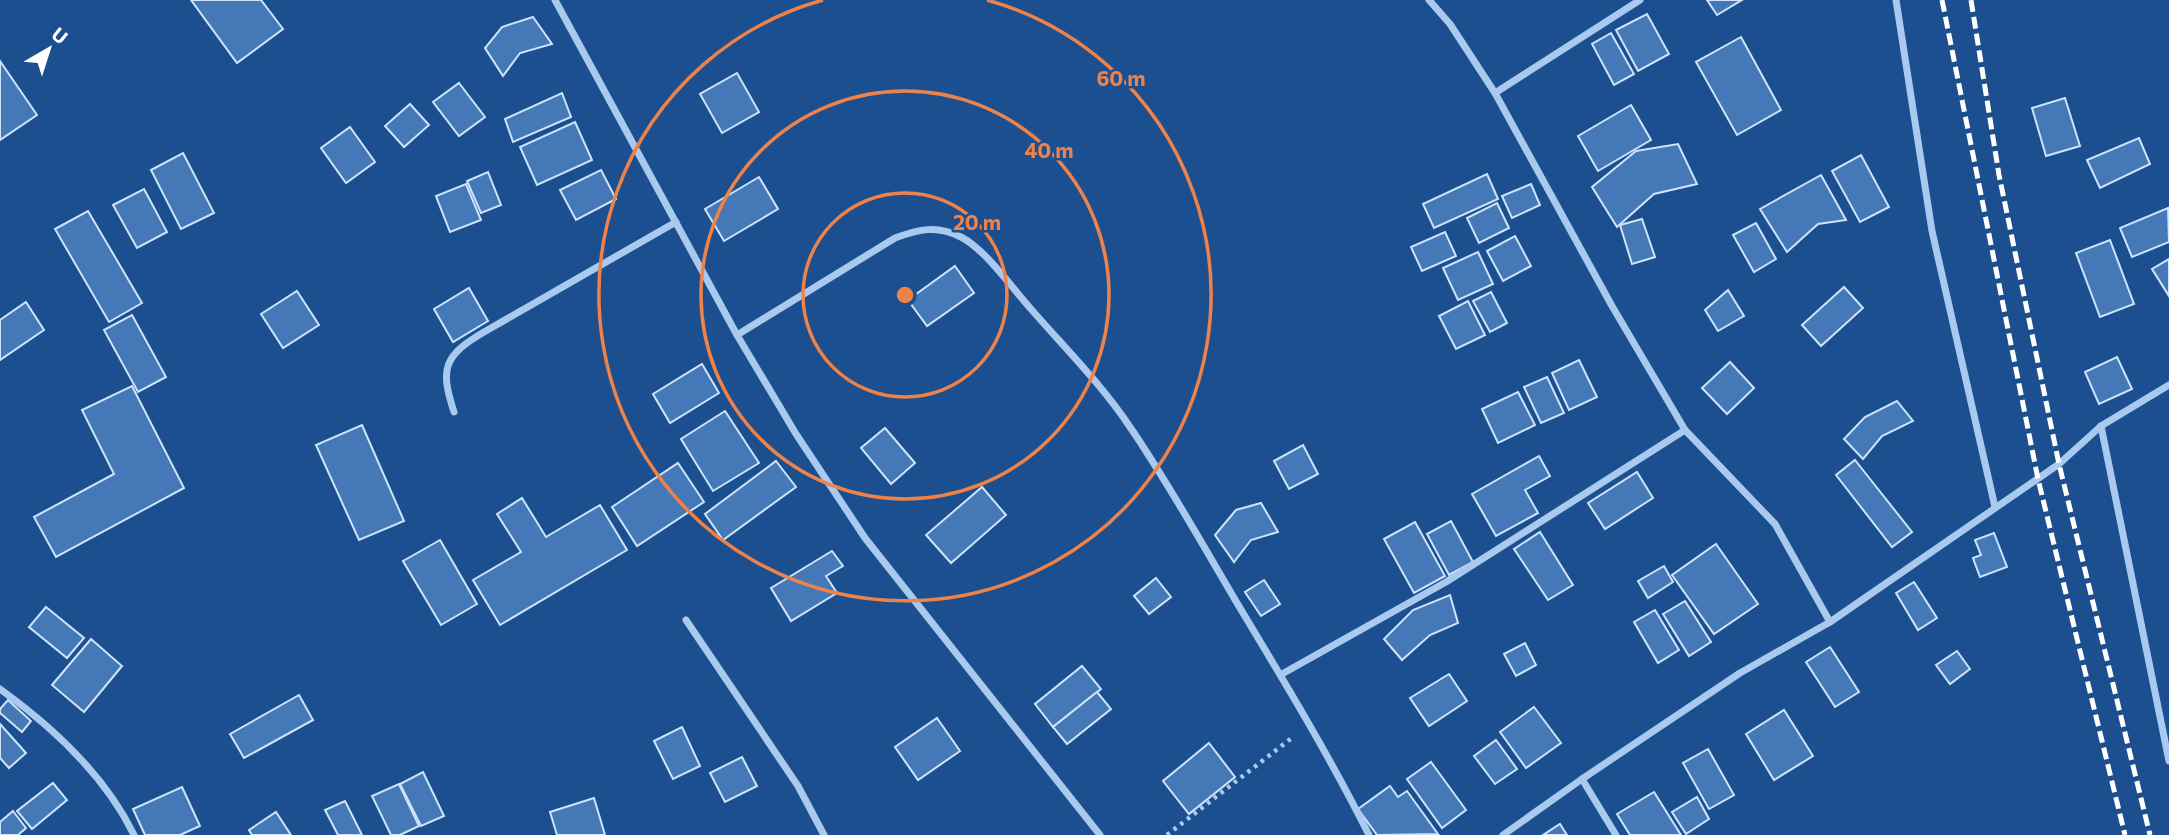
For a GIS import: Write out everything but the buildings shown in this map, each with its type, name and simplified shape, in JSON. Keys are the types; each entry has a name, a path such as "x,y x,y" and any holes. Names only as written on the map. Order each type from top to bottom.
{"street":[{"path":"555,0 737,335 796,434 864,538 1100,835"},
{"path":"1429,0 1450,24 1495,93 1612,306 1685,430 1775,524 1830,622"},
{"path":"1495,93 1640,0"},
{"path":"1896,0 1932,231 1994,507"},
{"path":"454,412 445,385 447,367 456,352 477,337 676,222"},
{"path":"737,335 895,238 919,229 942,229 964,238 986,258 1056,337 1129,426 1282,674 1309,726 1341,778 1369,835"},
{"path":"1503,835 1740,673 1830,622 2059,464 2102,426 2169,385"},
{"path":"2102,426 2169,761"},
{"path":"1282,674 1446,582 1685,430"},
{"path":"686,620 798,786 824,835"},
{"path":"0,689 63,741 106,786 134,835"},
{"path":"1582,779 1616,835"}],"path":[{"path":"1167,835 1309,726"}],"railway":[{"path":"1942,0 2038,479 2125,835"},
{"path":"1971,0 1999,175 2059,464 2150,835"}]}
